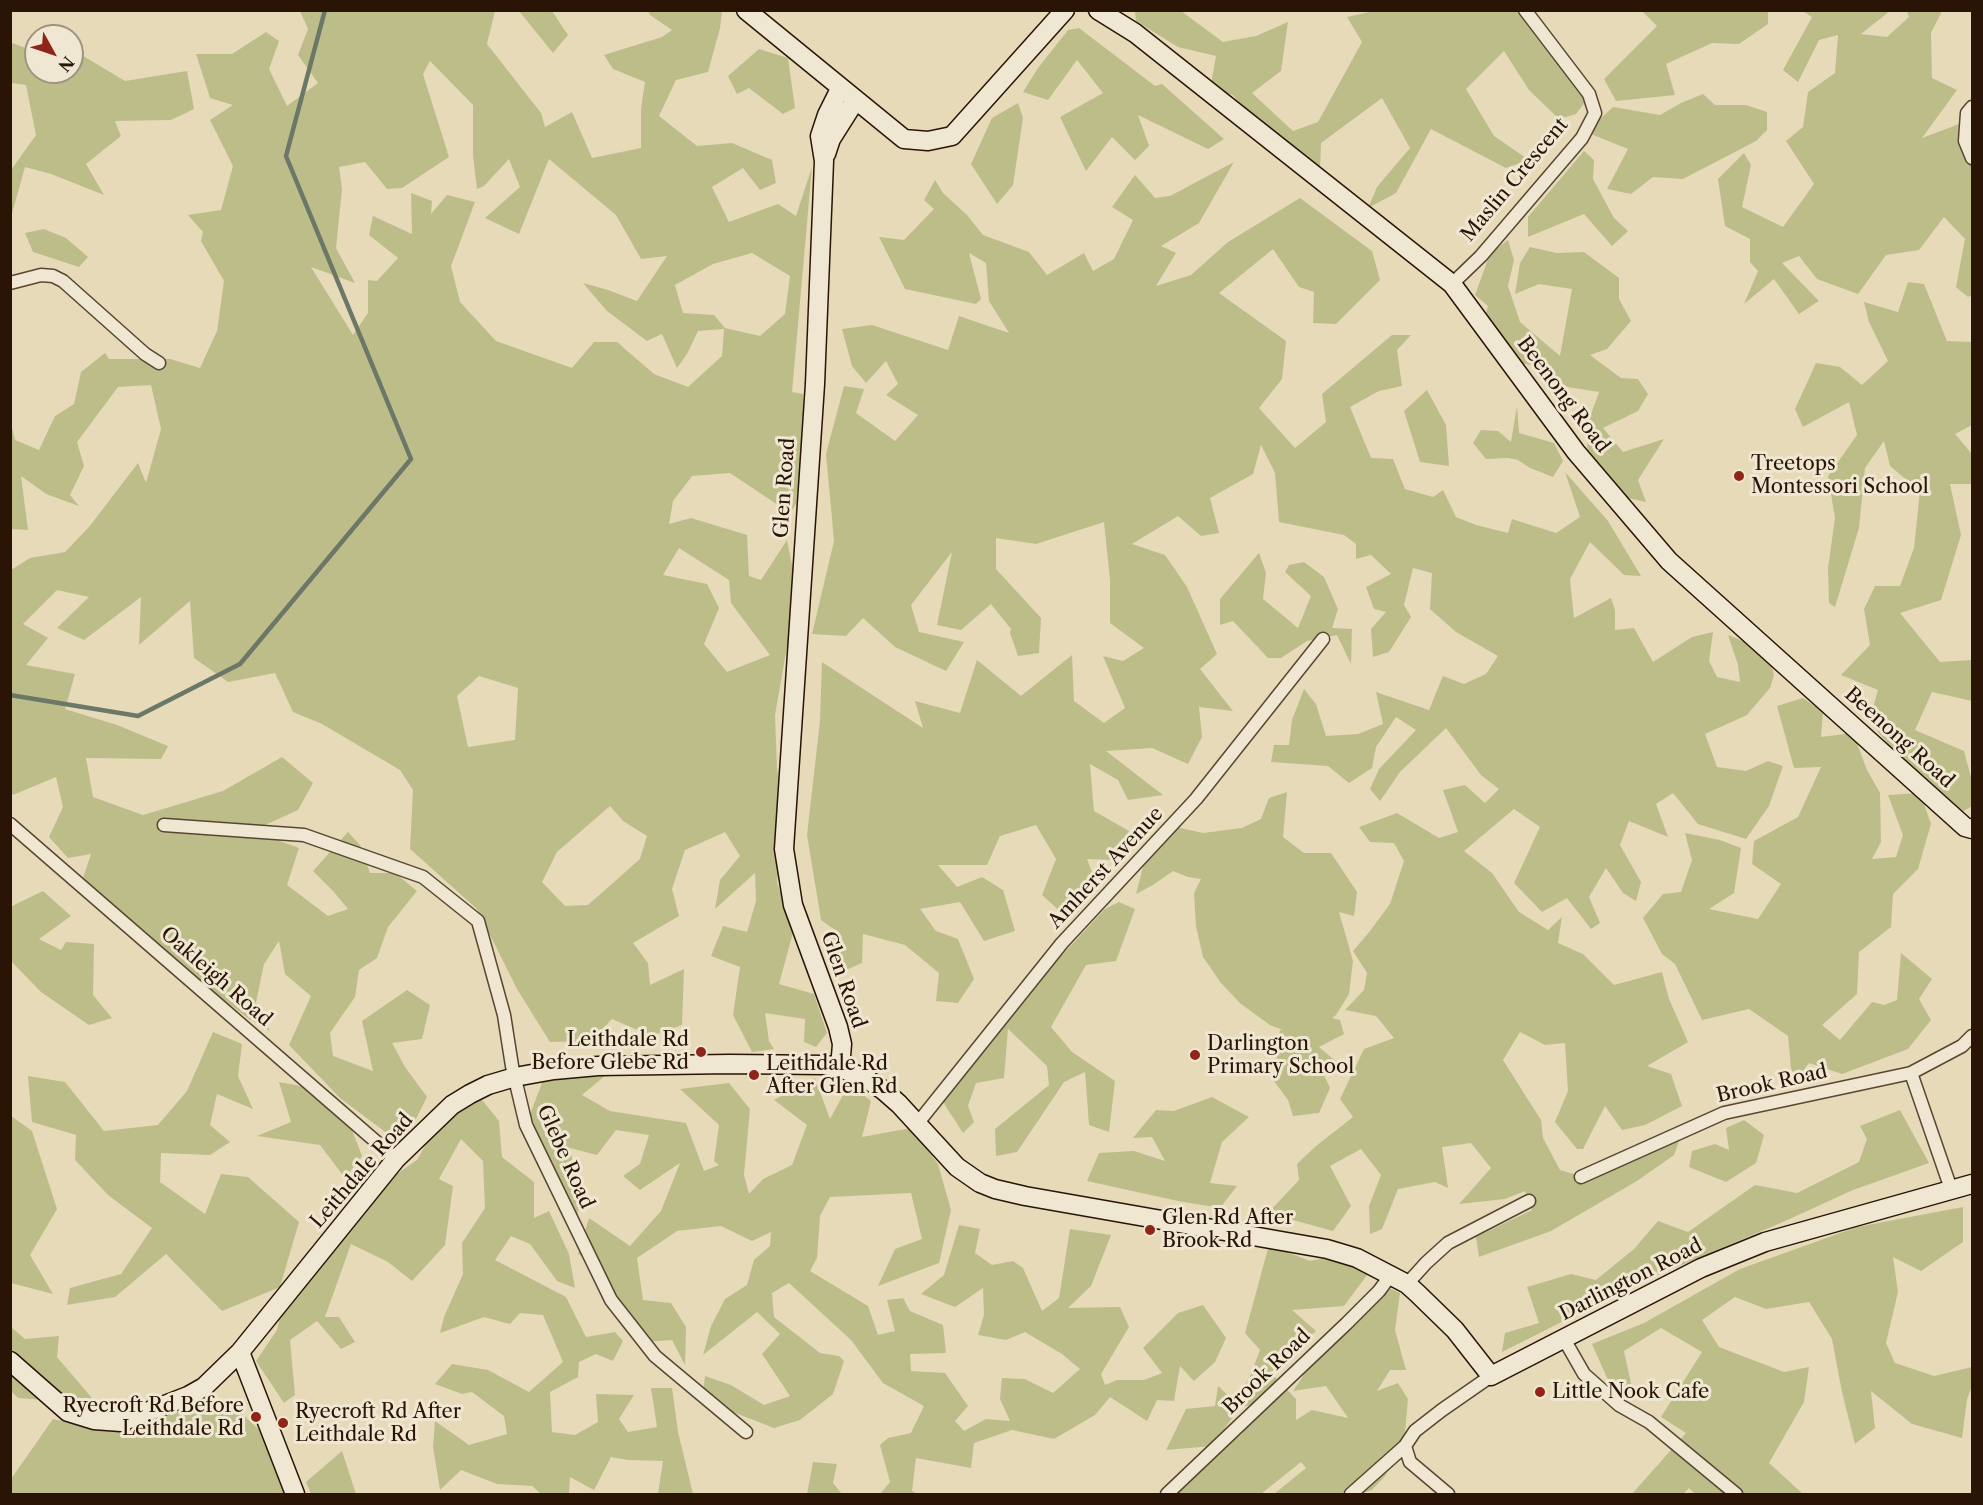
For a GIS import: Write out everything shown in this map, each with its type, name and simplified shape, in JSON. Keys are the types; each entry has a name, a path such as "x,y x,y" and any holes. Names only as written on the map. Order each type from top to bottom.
{"street":[{"path":"746,10 904,139 928,141 952,136 1065,10"},
{"name":"Beenong Road","path":"1098,10 1135,33 1452,284 1576,452 1669,561 1965,828 1972,829"},
{"name":"Maslin Crescent","path":"1452,284 1481,256 1574,147 1596,113 1589,94 1525,10"},
{"name":"Glen Road","path":"840,89 820,136 824,162 815,384 783,849 793,905 838,1027 842,1044 840,1068"},
{"name":"Glen Road","path":"824,162 831,139 855,101"},
{"path":"1972,107 1967,113 1965,141 1972,158"},
{"path":"10,283 41,275 53,276 63,281 145,354 159,363"},
{"name":"Amherst Avenue","path":"917,1124 1062,943 1196,799 1323,639"},
{"name":"Oakleigh Road","path":"10,824 396,1160"},
{"name":"Glebe Road","path":"164,825 304,835 423,877 478,921 504,1015 526,1125 611,1300 655,1356 746,1432"},
{"name":"Brook Road","path":"1581,1177 1724,1113 1911,1073 1962,1046 1972,1036"},
{"name":"Leithdale Road","path":"10,1361 68,1412 94,1420 122,1422 188,1396 204,1387 240,1352 396,1160 452,1106 488,1085 515,1077 554,1070 598,1066 730,1064 826,1065 840,1068"},
{"path":"840,1068 867,1079 883,1090 957,1167 980,1183 995,1189 1327,1249 1357,1258 1407,1284 1455,1330 1491,1376"},
{"path":"1911,1073 1951,1189"},
{"name":"Darlington Road","path":"1351,1494 1405,1446 1415,1431 1491,1376 1701,1269 1765,1242 1972,1184"},
{"path":"1407,1284 1448,1243 1529,1201"},
{"name":"Brook Road","path":"1167,1494 1346,1324 1379,1291 1390,1276"},
{"path":"1564,1339 1584,1374 1619,1405 1650,1422 1736,1494"},
{"path":"240,1352 295,1494"},
{"path":"1405,1446 1410,1462 1448,1494"}],"green space":[{"path":"300,11 495,11 487,44 541,113 545,127 572,112 592,158 641,148 641,109 645,82 613,69 604,55 662,37 672,30 650,15 648,11 722,11 720,28 708,72 676,80 659,116 697,146 732,143 772,160 776,183 760,190 743,168 712,187 729,222 778,204 796,216 812,167 792,392 803,394 808,485 790,513 730,473 692,476 673,501 669,524 691,518 747,535 749,576 761,580 787,540 797,590 775,715 777,768 782,808 777,883 794,929 779,984 814,994 827,1033 816,1047 804,1042 805,1019 765,1013 769,1041 774,1049 752,1052 733,1015 740,967 711,956 723,926 747,932 756,901 755,873 715,909 720,880 740,856 725,832 685,850 672,889 679,916 633,943 648,963 650,985 684,969 682,1025 651,1036 612,1019 591,1041 550,1042 517,989 477,909 410,849 413,790 400,770 322,724 293,712 275,673 228,682 194,658 190,601 139,645 141,597 84,640 57,628 89,597 57,590 23,624 48,638 26,665 75,674 65,709 117,725 168,746 161,759 86,758 93,797 143,815 223,791 282,757 313,783 298,810 252,831 299,848 287,885 328,916 348,909 313,871 348,832 360,845 370,873 395,873 417,891 388,927 377,958 359,970 355,997 330,1033 333,1056 373,1071 362,1021 407,990 430,1005 422,1039 392,1043 405,1067 427,1097 415,1121 392,1137 340,1098 289,1045 311,996 285,974 279,941 264,964 256,1002 270,1031 249,1019 155,947 83,878 91,854 68,858 49,837 63,807 56,777 13,795 11,793 11,570 30,558 65,552 89,527 138,463 146,483 161,429 151,385 118,387 77,442 84,466 70,495 79,506 46,494 21,476 28,530 11,529 10,419 15,440 39,450 55,416 74,404 81,372 105,353 109,359 170,359 200,368 217,331 224,281 201,241 203,232 188,215 221,210 233,166 210,120 233,105 210,98 196,54 232,54 266,32 279,41 269,69 287,106 318,83 298,55 308,29","holes":["430,61 473,105 473,156 477,189 484,186 509,159 520,187 485,218 519,234 549,159 616,215 641,259 667,256 637,301 583,283 607,311 647,341 662,334 677,368 698,331 724,329 722,356 688,387 654,374 617,342 594,342 572,368 496,341 460,302 451,266 475,202 447,195 431,214 432,201 411,193 412,234 373,216 369,235 398,258 377,281 368,280 368,313 353,335 311,267 355,283 336,248 342,189 339,167 365,162 387,189 402,188 449,157 423,74","752,253 790,276 785,314 760,336 725,328 714,315 683,313 675,285 713,264","679,548 729,580 731,603 770,655 727,672 704,644 719,608 707,584 663,575","479,676 518,688 515,740 468,747 457,696","610,806 623,821 647,836 640,859 588,905 565,906 542,882 557,852"]},
{"path":"519,11 552,11 568,35 553,53"},
{"path":"1135,11 1181,11 1223,42 1256,36 1288,22 1281,71 1252,93 1293,131 1318,122 1362,42 1347,17 1374,11 1522,11 1592,93 1576,114 1559,119 1529,90 1504,51 1466,89 1494,136 1529,160 1506,168 1431,129 1396,193 1368,208 1377,187 1410,148 1382,98 1321,143 1320,172 1247,114 1233,95 1210,89 1216,56 1178,47 1136,21"},
{"path":"1642,11 1768,11 1768,24 1739,44 1712,43 1666,64 1675,95 1616,101 1604,79 1657,26"},
{"path":"1803,11 1890,11 1861,34 1887,37 1909,17 1907,11 1942,11 1931,33 1932,78 1957,90 1922,138 1967,121 1972,126 1972,295 1968,297 1956,287 1965,239 1944,217 1919,250 1886,255 1858,294 1817,279 1799,256 1782,263 1819,301 1799,314 1774,279 1744,304 1758,271 1750,262 1750,239 1725,226 1718,179 1744,153 1751,165 1742,207 1783,227 1814,184 1786,141 1803,127 1808,92 1835,73 1838,35 1819,40 1798,82 1783,70 1812,17"},
{"path":"1079,28 1155,86 1162,84 1224,139 1208,149 1138,115 1149,146 1135,160 1112,137 1086,171 1060,117 1103,93 1077,60 1048,100 1023,92 1038,68 1068,30"},
{"path":"10,42 24,47 24,84 84,84 84,56 125,81 187,71 194,109 171,120 115,121 121,136 86,164 104,195 51,174 25,167 11,217 11,170 36,135 26,85 11,83"},
{"path":"759,49 788,58 795,108 783,114 749,88 737,94 728,76"},
{"path":"1703,94 1715,105 1746,105 1767,112 1767,130 1756,141 1683,179 1653,177 1631,194 1607,189 1628,149 1586,132 1613,107 1660,115"},
{"path":"1018,103 1023,118 1013,185 997,204 971,164 992,118"},
{"path":"1584,151 1594,160 1593,179 1614,218 1628,231 1612,246 1584,214 1528,237 1528,217"},
{"path":"1234,162 1199,223 1161,246 1176,253 1156,286 1191,275 1228,242 1300,198 1372,251 1380,280 1336,324 1313,323 1314,292 1299,287 1273,249 1219,293 1286,341 1282,379 1259,408 1295,448 1326,422 1322,394 1392,335 1411,335 1397,350 1402,386 1379,391 1350,407 1371,458 1393,459 1405,489 1433,497 1443,490 1456,517 1508,533 1512,519 1556,533 1580,517 1565,472 1608,521 1641,576 1624,575 1590,542 1570,579 1574,618 1611,598 1615,610 1615,630 1634,628 1653,662 1692,637 1713,632 1709,661 1717,677 1740,682 1738,665 1728,635 1768,651 1774,675 1770,688 1747,715 1705,734 1717,767 1746,771 1768,761 1783,766 1769,806 1746,839 1698,824 1673,793 1656,804 1668,837 1629,821 1620,845 1641,882 1636,901 1623,893 1606,868 1589,897 1600,923 1591,929 1567,898 1542,912 1514,883 1540,827 1514,809 1464,851 1492,873 1519,912 1548,930 1562,917 1558,943 1583,954 1614,985 1662,972 1669,999 1688,1042 1647,1066 1671,1074 1682,1106 1645,1125 1622,1130 1605,1106 1583,1149 1577,1149 1555,1122 1568,1091 1565,1043 1545,1045 1520,1032 1503,1060 1541,1120 1543,1138 1560,1170 1584,1177 1682,1133 1674,1155 1637,1181 1551,1231 1479,1257 1476,1237 1532,1210 1525,1191 1505,1199 1459,1204 1491,1168 1471,1143 1442,1147 1448,1188 1435,1182 1398,1189 1382,1229 1370,1234 1369,1206 1381,1175 1361,1149 1330,1166 1351,1206 1333,1231 1268,1213 1299,1180 1297,1164 1353,1117 1340,1099 1364,1049 1394,1038 1376,1016 1345,1010 1364,990 1367,973 1353,951 1390,904 1404,861 1394,843 1370,842 1359,827 1397,813 1439,838 1458,832 1443,790 1465,785 1485,803 1499,789 1481,775 1446,728 1400,772 1380,801 1370,789 1379,769 1416,730 1396,717 1376,747 1372,768 1349,783 1328,766 1271,762 1274,745 1289,745 1292,720 1304,689 1316,704 1326,736 1358,734 1383,724 1376,692 1429,710 1443,676 1464,684 1486,674 1498,656 1456,632 1430,609 1432,573 1413,568 1404,605 1411,617 1389,652 1373,657 1371,629 1386,612 1374,609 1366,587 1391,574 1371,555 1356,559 1356,544 1344,535 1279,522 1275,473 1261,445 1253,474 1210,498 1219,533 1201,536 1178,516 1132,544 1165,555 1187,587 1217,654 1200,669 1233,711 1199,707 1202,737 1188,764 1152,748 1106,751 1163,795 1128,800 1118,780 1090,764 1094,811 1129,831 1111,860 1087,859 1094,878 1063,914 1042,895 1056,859 1036,825 1000,836 987,865 938,865 957,887 982,877 1003,890 1015,931 984,941 960,902 920,909 936,931 958,939 974,979 958,1003 936,1001 939,973 905,945 863,934 862,963 837,974 824,947 835,930 821,920 807,835 820,721 822,662 923,728 915,701 960,713 977,660 1021,696 1072,655 1074,701 1104,723 1125,708 1103,656 1123,661 1144,648 1110,623 1110,580 1104,522 1036,544 996,538 996,569 1041,618 1039,653 1018,656 1010,633 1011,629 991,604 961,630 937,625 952,552 911,605 919,632 964,642 946,671 895,647 863,618 846,636 812,634 834,541 826,454 844,386 864,389 856,413 895,441 918,415 886,395 898,384 886,361 866,383 852,366 842,329 872,325 948,350 959,316 1009,333 989,301 986,263 969,253 981,299 976,304 905,289 879,237 904,240 934,209 924,200 935,180 943,193 967,215 983,235 1029,252 1047,275 1084,253 1093,271 1114,259 1133,220 1112,207 1135,175 1155,198 1170,196"},
{"path":"44,229 66,238 88,257 79,267 33,252 25,233"},
{"path":"1508,240 1514,260 1508,286 1520,322 1560,356 1572,289 1539,284 1515,294 1520,263 1530,247 1557,253 1584,252 1619,278 1619,299 1631,321 1607,349 1590,355 1621,378 1638,379 1648,394 1638,411 1603,428 1623,452 1664,439 1638,480 1646,502 1614,495 1587,466 1588,423 1599,392 1555,385 1550,368 1514,362 1483,323 1488,306 1475,295 1490,254"},
{"path":"1908,282 1924,284 1947,341 1972,342 1972,425 1955,434 1972,454 1972,484 1950,484 1961,535 1941,600 1900,613 1940,662 1972,660 1972,701 1932,692 1915,730 1964,751 1972,781 1972,806 1957,815 1903,762 1869,721 1878,690 1841,675 1870,645 1864,609 1875,586 1900,586 1914,548 1920,491 1890,466 1884,441 1865,468 1859,528 1835,607 1829,603 1828,568 1835,518 1828,476 1857,435 1849,402 1803,427 1795,409 1816,363 1840,367 1862,385 1888,361 1869,322 1864,302 1898,312"},
{"path":"1427,390 1446,425 1449,466 1420,462 1404,411"},
{"path":"1517,406 1519,433 1554,443 1563,461 1553,477 1530,468 1518,460 1486,459 1473,443 1481,430 1498,431 1511,442"},
{"path":"1259,553 1266,573 1263,599 1298,628 1311,596 1285,572 1289,565 1304,562 1324,577 1338,609 1332,628 1352,629 1351,664 1337,635 1307,641 1281,658 1268,658 1233,621 1220,625 1220,599"},
{"path":"1803,698 1823,712 1821,737 1853,733 1867,770 1880,793 1881,842 1872,859 1896,857 1903,835 1888,795 1920,793 1931,824 1918,869 1893,894 1891,927 1859,952 1857,994 1822,1025 1840,1040 1872,1002 1884,1005 1897,1000 1901,953 1932,979 1919,999 1931,1020 1908,1049 1842,1074 1809,1063 1796,1080 1791,1068 1788,1036 1749,1009 1702,1020 1675,964 1662,954 1643,918 1663,894 1681,892 1692,860 1685,833 1720,840 1741,848 1734,893 1709,909 1758,919 1781,884 1752,864 1754,841 1798,817 1821,767 1794,768 1777,706"},
{"path":"1287,792 1283,837 1304,853 1331,853 1357,892 1354,916 1339,912 1353,961 1349,994 1332,1018 1340,1020 1344,1034 1319,1047 1339,1064 1323,1073 1330,1088 1319,1113 1293,1116 1288,1100 1274,1081 1280,1030 1283,1030 1270,1025 1241,1004 1221,983 1203,957 1196,926 1194,893 1201,879 1173,871 1136,894 1151,836 1167,825 1203,833 1242,828 1261,819 1269,798"},
{"path":"43,891 71,916 39,939 61,950 66,942 94,944 93,995 112,1018 89,1025 41,992 11,961 12,906"},
{"path":"1119,902 1135,909 1116,961 1086,965 1051,1027 1072,1052 1115,1081 1109,1132 1089,1125 1085,1072 1064,1082 1017,1152 996,1156 995,1129 1049,1085 1047,1066 1008,1029 1004,1078 976,1083 968,1106 974,1122 963,1133 943,1102 994,1028 1105,909"},
{"path":"213,1032 242,1044 238,1076 253,1109 217,1094 210,1125 230,1142 210,1155 161,1153 160,1182 205,1214 221,1174 248,1177 299,1222 280,1287 222,1311 166,1254 115,1297 67,1305 70,1288 121,1274 152,1228 108,1195 75,1160 76,1135 32,1122 28,1076 65,1082 104,1131 158,1125 187,1091"},
{"path":"613,1069 582,1095 610,1111 686,1123 704,1171 719,1165 714,1161 719,1125 680,1089 729,1083 750,1109 744,1175 749,1194 763,1179 792,1165 807,1125 774,1100 815,1078 830,1119 849,1084 871,1101 862,1137 911,1128 938,1164 951,1210 939,1263 878,1286 895,1249 922,1239 911,1193 830,1197 820,1216 817,1258 810,1271 868,1306 878,1335 895,1331 887,1300 903,1298 910,1311 943,1325 946,1353 910,1354 911,1371 945,1373 968,1406 955,1421 964,1431 986,1419 1010,1421 1000,1399 1002,1378 1025,1379 1053,1393 1080,1369 1062,1354 1025,1332 1006,1340 978,1335 984,1315 983,1288 955,1307 921,1294 944,1275 959,1225 980,1229 975,1253 992,1265 1013,1261 1023,1268 1042,1311 1059,1298 1070,1229 1111,1235 1091,1286 1068,1308 1120,1307 1129,1327 1101,1374 1105,1385 1117,1380 1144,1380 1162,1373 1143,1348 1178,1313 1203,1305 1226,1338 1215,1362 1194,1381 1180,1366 1174,1401 1157,1400 1147,1421 1110,1397 1095,1415 1054,1439 1012,1430 974,1443 971,1468 916,1458 912,1491 917,1494 880,1494 890,1482 880,1445 888,1438 911,1433 924,1406 883,1383 851,1340 789,1283 772,1293 774,1317 820,1353 839,1356 844,1361 833,1394 800,1420 774,1428 702,1400 705,1376 731,1385 764,1405 790,1396 762,1354 780,1334 757,1312 703,1355 711,1326 725,1299 747,1285 754,1260 770,1246 771,1232 752,1241 721,1226 677,1231 637,1258 643,1300 671,1303 686,1327 685,1365 672,1340 644,1342 611,1303 599,1264 578,1254 589,1218 630,1246 661,1211 680,1163 640,1190 623,1176 640,1164 649,1135 616,1130 597,1155 570,1148 580,1202 575,1227 543,1175 528,1120 543,1080"},
{"path":"279,1082 316,1089 350,1125 362,1156 345,1178 320,1145 257,1136 291,1122"},
{"path":"479,1096 499,1121 502,1157 534,1182 534,1218 549,1211 569,1254 575,1288 557,1281 530,1244 511,1236 495,1260 566,1297 586,1337 615,1332 623,1341 613,1361 596,1354 579,1362 578,1377 550,1392 552,1432 575,1435 598,1422 596,1394 634,1395 619,1419 628,1432 657,1427 651,1388 672,1388 678,1432 693,1494 658,1494 663,1461 611,1457 594,1490 570,1477 569,1494 541,1494 532,1486 497,1484 461,1470 440,1490 433,1447 435,1421 469,1445 507,1434 504,1416 472,1392 462,1394 435,1384 452,1364 488,1370 529,1392 563,1362 543,1315 520,1313 510,1324 484,1317 440,1333 444,1317 463,1274 462,1243 485,1208 483,1161 461,1139 439,1179 453,1186 445,1245 412,1281 388,1262 351,1244 325,1317 339,1317 355,1342 341,1349 317,1321 290,1340 295,1395 284,1403 256,1361 277,1330 281,1313 385,1182 417,1160 437,1125"},
{"path":"1212,1097 1249,1117 1222,1142 1210,1183 1237,1186 1220,1208 1087,1181 1099,1153 1134,1151 1165,1161 1152,1137 1133,1138 1156,1110 1174,1111"},
{"path":"1900,1110 1929,1163 1853,1190 1637,1284 1502,1352 1505,1333 1539,1323 1527,1287 1571,1274 1596,1280 1634,1249 1658,1221 1688,1232 1755,1185 1797,1193 1859,1162 1867,1139 1860,1126"},
{"path":"11,1116 32,1131 57,1209 30,1255 53,1294 11,1283"},
{"path":"1744,1120 1764,1135 1756,1163 1726,1182 1689,1167 1692,1151 1715,1144 1729,1150 1726,1128"},
{"path":"1963,1207 1963,1242 1921,1271 1893,1257 1898,1292 1886,1343 1895,1363 1934,1376 1972,1367 1972,1386 1967,1399 1962,1438 1912,1424 1871,1391 1875,1428 1855,1444 1832,1339 1809,1302 1766,1309 1735,1297 1702,1320 1719,1347 1784,1372 1809,1367 1804,1402 1769,1463 1803,1494 1695,1494 1689,1488 1683,1494 1632,1494 1686,1433 1661,1417 1702,1352 1661,1328 1624,1351 1634,1397 1608,1380 1592,1344 1644,1323 1740,1269 1857,1227"},
{"path":"1269,1245 1310,1261 1360,1251 1373,1267 1344,1306 1292,1310 1316,1331 1271,1373 1296,1399 1296,1420 1312,1410 1348,1418 1326,1386 1293,1391 1326,1342 1345,1334 1359,1314 1389,1288 1400,1293 1395,1330 1406,1370 1390,1370 1377,1391 1398,1383 1408,1399 1405,1432 1386,1475 1372,1490 1360,1494 1274,1494 1306,1468 1301,1462 1261,1494 1174,1494 1188,1470 1242,1434 1263,1404 1240,1407 1212,1446 1166,1450 1186,1409 1215,1406 1218,1386 1232,1399 1249,1379 1260,1350 1245,1333"},
{"path":"11,1327 25,1339 59,1336 57,1357 97,1404 18,1398 11,1391"},
{"path":"193,1399 205,1406 241,1413 289,1457 291,1494 13,1494 11,1492 11,1479 53,1419 113,1431 166,1416"},
{"path":"342,1451 356,1494 311,1494 306,1482"},
{"path":"813,1462 837,1464 833,1483 842,1494 807,1494"}],"waterway":[{"path":"10,695 138,716 240,664 411,459 286,156 325,10"}],"place":[{"name":"Treetops Montessori School","path":"1739,476"},
{"name":"Leithdale Rd Before Glebe Rd","path":"701,1052"},
{"name":"Darlington Primary School","path":"1195,1055"},
{"name":"Leithdale Rd After Glen Rd","path":"754,1075"},
{"name":"Glen Rd After Brook Rd","path":"1150,1230"},
{"name":"Little Nook Cafe","path":"1540,1392"},
{"name":"Ryecroft Rd Before Leithdale Rd","path":"256,1417"},
{"name":"Ryecroft Rd After Leithdale Rd","path":"283,1423"}]}
